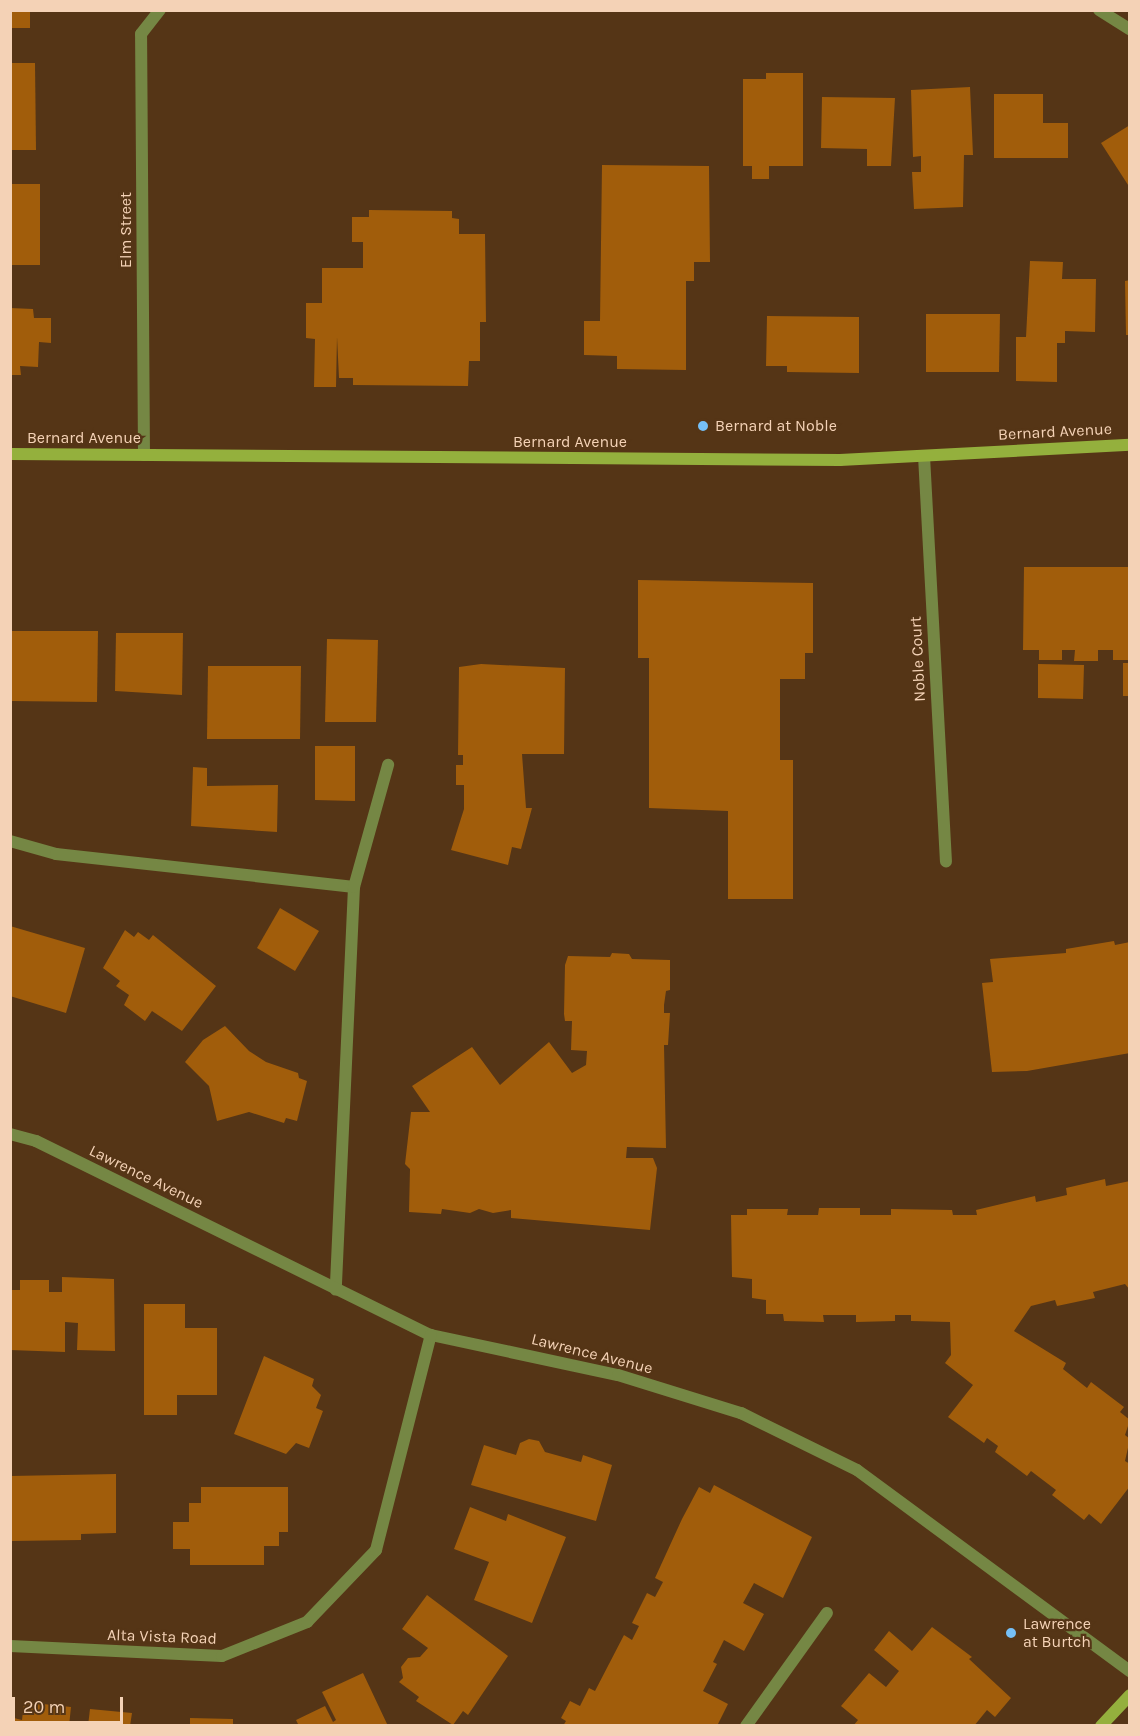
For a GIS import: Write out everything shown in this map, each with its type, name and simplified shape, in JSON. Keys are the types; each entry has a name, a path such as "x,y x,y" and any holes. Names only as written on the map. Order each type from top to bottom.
{"street":[{"name":"Elm Street","path":"144,455 141,34 160,10"},
{"path":"1099,10 1130,29"},
{"name":"Bernard Avenue","path":"10,454 828,460 1130,444"},
{"name":"Noble Court","path":"924,456 946,861"},
{"path":"336,1290 354,887 388,765"},
{"path":"10,841 56,854 354,887"},
{"name":"Lawrence Avenue","path":"10,1134 36,1141 431,1335 618,1375 741,1413 857,1470 1130,1671"},
{"name":"Alta Vista Road","path":"10,1646 222,1656 307,1622 376,1550 431,1335"},
{"path":"746,1725 827,1613"},
{"path":"1101,1725 1130,1695"}],"building":[{"path":"10,10 30,10 30,28 10,28"},
{"path":"10,63 35,63 36,150 10,150"},
{"path":"766,73 803,73 803,166 769,166 769,179 752,179 752,166 743,166 743,79 766,79"},
{"path":"970,87 973,155 964,155 963,207 914,209 912,172 921,172 921,156 913,157 911,90"},
{"path":"994,94 1043,94 1043,123 1068,123 1068,158 994,158"},
{"path":"822,97 895,98 891,166 867,166 867,149 821,148"},
{"path":"1130,125 1130,188 1101,143"},
{"path":"602,165 709,166 710,262 694,262 694,281 686,281 686,370 617,369 617,356 584,355 584,321 600,321"},
{"path":"10,184 40,184 40,265 10,265"},
{"path":"369,210 452,211 452,218 459,219 459,234 485,234 486,322 480,322 480,361 469,361 468,386 353,385 353,378 339,378 337,337 336,387 314,387 315,339 306,338 306,303 322,303 322,268 363,268 363,242 352,242 352,217 369,217"},
{"path":"1030,261 1063,262 1062,279 1096,279 1095,332 1065,331 1065,343 1057,343 1057,382 1016,381 1016,337 1026,337"},
{"path":"1130,280 1130,335 1126,335 1125,281"},
{"path":"10,308 33,309 34,318 51,318 51,343 39,342 38,367 20,366 21,375 10,375"},
{"path":"926,314 1000,314 999,372 926,372"},
{"path":"767,316 859,317 859,373 787,372 787,366 766,366"},
{"path":"1024,567 1130,567 1130,660 1113,660 1113,650 1098,650 1098,661 1074,661 1075,650 1062,650 1062,660 1039,660 1039,650 1023,650"},
{"path":"638,580 813,583 813,653 805,653 805,679 780,679 780,760 793,760 793,899 728,899 728,811 649,808 649,658 638,658"},
{"path":"10,631 98,631 97,702 10,701"},
{"path":"116,633 183,633 182,695 115,691"},
{"path":"327,639 378,640 376,722 325,722"},
{"path":"1123,663 1130,663 1130,696 1123,696"},
{"path":"481,664 565,668 564,754 522,754 526,808 532,808 521,849 512,847 508,865 451,850 464,809 464,785 456,785 456,765 463,765 463,755 458,755 459,667"},
{"path":"1038,664 1084,665 1083,699 1038,698"},
{"path":"208,666 301,666 300,739 207,739"},
{"path":"315,746 355,746 355,801 315,800"},
{"path":"193,767 207,768 207,786 278,785 277,832 191,826"},
{"path":"280,908 319,931 295,971 257,948"},
{"path":"10,926 85,948 66,1013 10,996"},
{"path":"125,930 134,937 138,932 149,940 153,935 216,986 182,1031 152,1011 145,1021 124,1005 129,995 116,986 120,981 103,968"},
{"path":"1114,941 1115,945 1130,942 1130,1053 1027,1071 992,1072 982,983 993,982 990,959 1066,953 1066,949"},
{"path":"612,953 629,954 632,959 670,960 670,990 666,991 664,1005 664,1013 670,1013 668,1045 664,1045 666,1148 627,1147 626,1158 653,1158 657,1168 650,1230 511,1218 511,1210 493,1213 479,1209 470,1213 442,1209 441,1214 409,1212 410,1169 405,1164 411,1112 430,1112 412,1086 472,1047 500,1085 549,1042 572,1073 586,1065 587,1051 571,1050 572,1021 565,1021 564,1014 565,965 568,956 610,957"},
{"path":"225,1026 249,1051 266,1062 298,1073 299,1078 307,1081 297,1121 286,1118 284,1123 249,1112 217,1121 209,1086 185,1062 203,1040"},
{"path":"1105,1179 1106,1186 1130,1181 1130,1290 1125,1284 1093,1292 1095,1298 1057,1306 1055,1300 1031,1306 1014,1331 1066,1363 1063,1369 1087,1388 1091,1382 1124,1407 1120,1412 1130,1420 1125,1435 1130,1439 1125,1461 1130,1464 1130,1486 1101,1524 1089,1514 1084,1520 1052,1495 1056,1490 1031,1471 1027,1476 995,1452 998,1446 987,1438 984,1443 948,1417 973,1385 945,1363 951,1355 950,1322 911,1321 911,1315 895,1315 895,1321 856,1322 856,1315 823,1315 824,1322 784,1321 783,1314 766,1314 766,1300 752,1298 752,1279 732,1277 731,1215 747,1215 747,1209 788,1209 787,1215 818,1215 819,1208 860,1208 860,1215 891,1215 891,1209 952,1210 953,1215 977,1215 976,1210 1035,1196 1036,1202 1067,1195 1066,1188"},
{"path":"62,1277 114,1279 115,1351 77,1350 78,1323 65,1322 65,1352 10,1350 10,1290 20,1290 20,1280 49,1280 49,1292 62,1292"},
{"path":"144,1304 185,1304 185,1328 217,1328 217,1395 177,1395 177,1415 144,1415"},
{"path":"264,1356 314,1379 312,1386 321,1395 316,1408 323,1411 309,1448 296,1443 286,1454 234,1434"},
{"path":"529,1439 539,1441 545,1452 581,1462 583,1455 612,1465 596,1521 471,1485 484,1445 516,1455 520,1443"},
{"path":"116,1474 116,1533 81,1534 81,1540 10,1541 10,1476"},
{"path":"714,1485 812,1537 783,1598 754,1583 743,1603 764,1614 744,1651 724,1640 713,1662 717,1664 703,1691 728,1704 717,1726 563,1726 566,1721 561,1718 570,1701 580,1706 589,1688 595,1691 624,1635 632,1640 639,1626 632,1623 647,1593 655,1597 663,1582 655,1578 682,1519 699,1487 710,1493"},
{"path":"201,1487 288,1487 288,1532 279,1532 279,1546 264,1546 264,1565 190,1565 190,1549 173,1549 173,1522 189,1522 189,1503 201,1503"},
{"path":"470,1507 506,1521 508,1514 566,1537 532,1623 474,1600 489,1562 454,1549"},
{"path":"427,1595 508,1656 468,1715 463,1711 453,1725 416,1701 419,1697 399,1682 403,1678 401,1667 408,1658 420,1657 428,1648 402,1629"},
{"path":"932,1627 972,1657 969,1659 1011,1698 995,1717 987,1710 974,1726 853,1726 858,1720 841,1706 869,1673 886,1687 899,1671 874,1650 889,1631 912,1651"},
{"path":"363,1673 388,1726 299,1726 296,1720 325,1706 333,1722 336,1720 322,1692"},
{"path":"24,1702 71,1707 69,1726 10,1726 10,1717 22,1720"},
{"path":"90,1709 132,1713 130,1726 88,1726"},
{"path":"190,1718 233,1719 233,1726 190,1726"}],"place":[{"name":"Bernard at Noble","path":"703,426"},
{"name":"Lawrence at Burtch","path":"1011,1633"}]}
